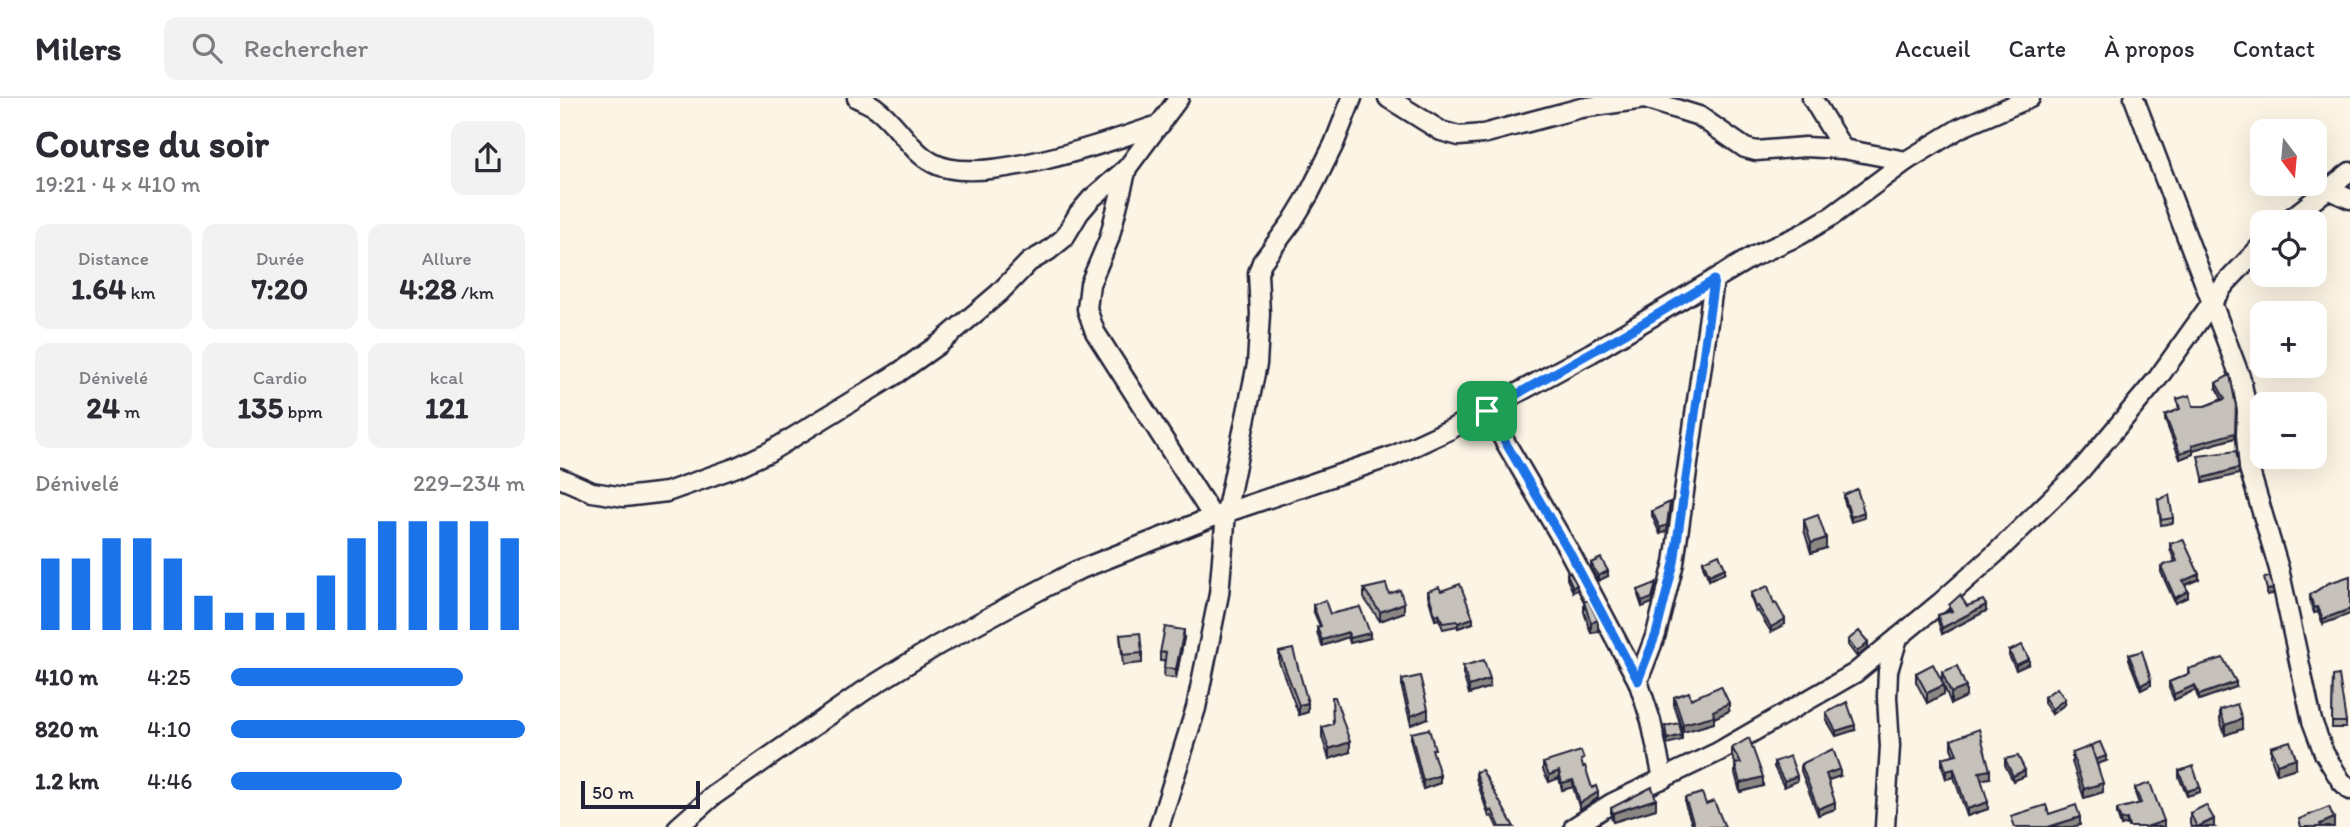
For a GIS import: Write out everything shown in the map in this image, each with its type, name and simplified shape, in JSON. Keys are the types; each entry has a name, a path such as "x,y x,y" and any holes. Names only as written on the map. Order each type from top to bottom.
{"street":[{"path":"857,98 876,108 933,163 952,169 995,169 1015,165 1107,142 1161,124"},
{"path":"560,478 592,492 624,497 667,492 737,467 769,452 898,373 939,344 999,293 1029,262 1064,238 1079,213 1127,168 1179,98"},
{"path":"1159,827 1196,708 1219,594 1220,515 1257,365 1260,314 1258,272 1262,262 1309,194 1334,144 1352,98"},
{"path":"1388,98 1441,131 1460,136 1483,134 1581,108 1644,99 1699,116 1745,148 1756,151 1805,147 1843,149 1906,161"},
{"path":"1812,98 1843,149"},
{"path":"678,827 713,796 783,744 938,645 1076,571 1220,515 1393,456 1487,411 1626,333 1752,257 1800,235 1832,216 1906,161 1961,128 2030,98"},
{"path":"2134,98 2241,380 2247,410 2249,468 2278,569 2312,721 2323,753 2350,790"},
{"path":"1127,168 1109,239 1090,284 1087,309 1095,332 1220,515"},
{"path":"2328,188 2350,172"},
{"path":"2328,189 2350,199"},
{"path":"2301,210 2318,196"},
{"path":"1574,827 1612,803 1718,752 1855,673 1898,638 1996,553 2080,471 2158,378 2225,284 2250,258"},
{"path":"1638,681 1656,634 1674,563 1714,280"},
{"path":"1487,411 1569,551 1638,681 1651,721 1663,779"},
{"path":"1885,827 1890,746 1888,671 1898,638"}],"building":[{"path":"2230,375 2236,406 2235,433 2192,445 2193,449 2180,453 2165,415 2180,409 2177,399 2190,395 2193,406 2205,406 2225,399 2216,383"},
{"path":"2236,451 2239,468 2203,478 2198,456"},
{"path":"1857,489 1864,512 1851,517 1844,495"},
{"path":"2169,495 2173,518 2161,520 2158,500"},
{"path":"1670,502 1667,525 1660,528 1652,511"},
{"path":"1818,515 1826,538 1811,543 1804,520"},
{"path":"2183,539 2199,574 2183,581 2188,591 2175,598 2161,566 2177,561 2170,544"},
{"path":"1719,554 1725,568 1709,575 1703,561"},
{"path":"1601,558 1608,571 1598,576 1591,563"},
{"path":"1570,572 1577,585 1573,587 1567,574"},
{"path":"2350,576 2350,609 2323,619 2318,607 2314,608 2310,595 2329,583"},
{"path":"2270,577 2273,589 2267,590 2264,578"},
{"path":"1656,583 1652,598 1642,602 1638,590"},
{"path":"1386,584 1389,594 1400,590 1404,603 1380,612 1364,589"},
{"path":"1460,584 1473,618 1458,623 1443,623 1439,614 1435,615 1428,591 1439,587 1441,591"},
{"path":"1768,586 1774,604 1776,603 1785,619 1771,627 1758,606 1756,607 1751,593"},
{"path":"1960,595 1967,606 1983,600 1986,605 1942,628 1938,615 1952,611 1949,605"},
{"path":"1325,600 1330,614 1360,607 1370,633 1350,638 1348,632 1322,640 1317,627 1321,626 1313,605"},
{"path":"1588,600 1598,620 1591,623 1584,602"},
{"path":"1165,627 1184,630 1176,669 1164,668 1166,652 1160,653"},
{"path":"1859,631 1868,642 1857,652 1848,640"},
{"path":"1140,633 1142,653 1123,655 1120,635"},
{"path":"2022,645 2029,659 2016,665 2009,651"},
{"path":"1293,649 1308,703 1299,705 1279,652"},
{"path":"2142,651 2151,680 2141,685 2129,655"},
{"path":"2223,658 2236,682 2199,695 2195,685 2174,694 2169,682 2189,674 2188,669"},
{"path":"1484,660 1490,679 1469,686 1463,666"},
{"path":"1933,664 1944,685 1927,693 1916,673"},
{"path":"1957,666 1966,687 1951,693 1942,672"},
{"path":"2339,675 2346,722 2332,722 2333,676"},
{"path":"1420,676 1428,709 1411,716 1402,680"},
{"path":"1721,686 1729,703 1713,711 1714,716 1683,724 1674,697 1689,692 1691,699"},
{"path":"2057,688 2065,699 2052,709 2044,697"},
{"path":"1332,697 1335,697 1350,742 1329,749 1322,727 1333,724"},
{"path":"1847,702 1855,725 1836,731 1826,713"},
{"path":"2237,704 2242,719 2225,725 2220,710"},
{"path":"1679,723 1682,735 1667,739 1665,726"},
{"path":"1429,729 1440,775 1423,781 1411,733"},
{"path":"1979,729 1990,770 1979,772 1988,802 1967,809 1954,769 1946,771 1942,758 1957,754 1951,740"},
{"path":"1749,738 1763,777 1740,783 1735,764 1741,763 1732,748"},
{"path":"2290,741 2296,758 2277,764 2271,747"},
{"path":"2100,742 2106,756 2095,760 2089,746"},
{"path":"2091,746 2103,783 2084,789 2072,753"},
{"path":"1833,749 1840,769 1826,774 1835,802 1818,809 1801,764"},
{"path":"1581,751 1583,767 1585,766 1592,788 1596,786 1598,792 1580,803 1573,780 1562,783 1559,771 1549,775 1543,763"},
{"path":"1790,756 1797,776 1784,781 1774,762"},
{"path":"2018,756 2025,770 2013,776 2005,759"},
{"path":"2193,766 2200,787 2187,791 2179,771"},
{"path":"1482,770 1514,827 1500,827 1492,810 1489,812 1476,772"},
{"path":"2150,783 2164,821 2146,827 2129,827 2127,819 2121,820 2117,809 2141,803 2135,788"},
{"path":"1652,787 1656,799 1613,813 1611,808"},
{"path":"1702,793 1706,804 1714,801 1725,827 1695,827 1685,798"},
{"path":"2046,805 2049,814 2076,805 2080,817 2048,827 2015,827 2011,816"},
{"path":"2206,805 2214,819 2197,827 2190,813"},
{"path":"2329,807 2334,818 2320,824 2321,827 2301,827 2299,819"}],"route":[{"path":"1714,280 1674,563 1656,634 1638,681 1569,551 1487,411 1714,280"}]}
